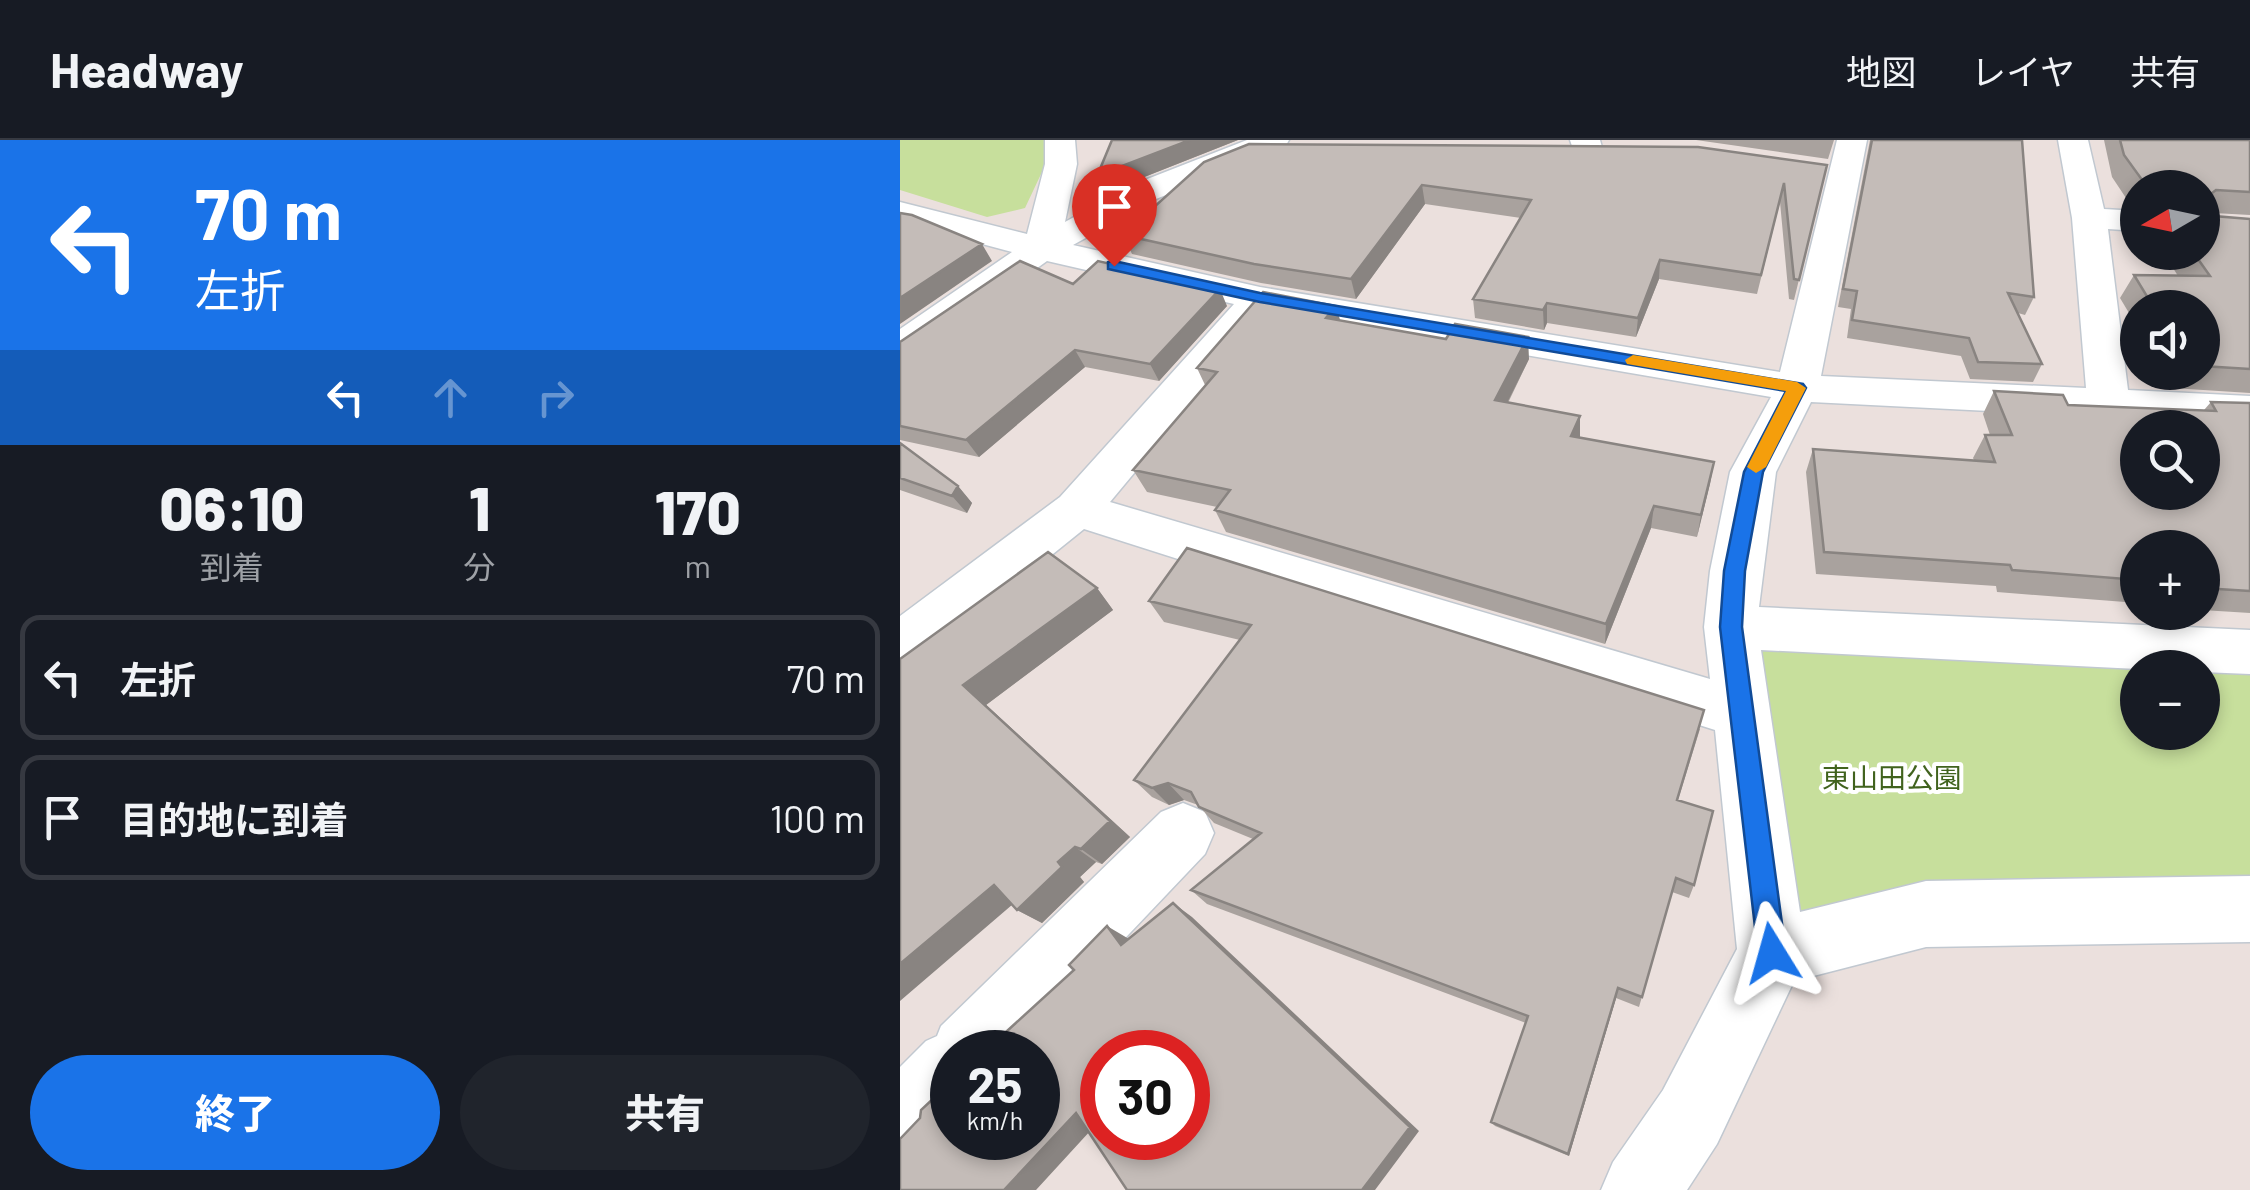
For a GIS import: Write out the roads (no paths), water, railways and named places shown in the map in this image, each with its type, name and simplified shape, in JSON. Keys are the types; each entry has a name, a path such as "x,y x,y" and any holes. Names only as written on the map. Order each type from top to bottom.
{"street":[{"path":"1040,250 1061,164 1060,140"},
{"path":"2073,140 2089,218 2108,400"},
{"path":"1548,150 1586,145 1623,152"},
{"path":"900,347 1040,250 1144,192 1275,147"},
{"path":"1641,1190 1690,1118 1772,953 1731,627 1735,571 1754,472 1797,388 1836,161"},
{"path":"900,212 1040,250 1260,298 1797,388 2108,400 2250,410"},
{"path":"2089,218 2120,221"},
{"path":"900,646 1076,508 1260,298"},
{"path":"1076,508 1740,713"},
{"path":"1731,627 2250,652"},
{"path":"989,1030 1183,833"},
{"path":"1772,953 1926,914 2250,910"},
{"path":"900,1120 930,1089"}],"park label":[{"name":"東山田公園","path":"1892,777"}]}
